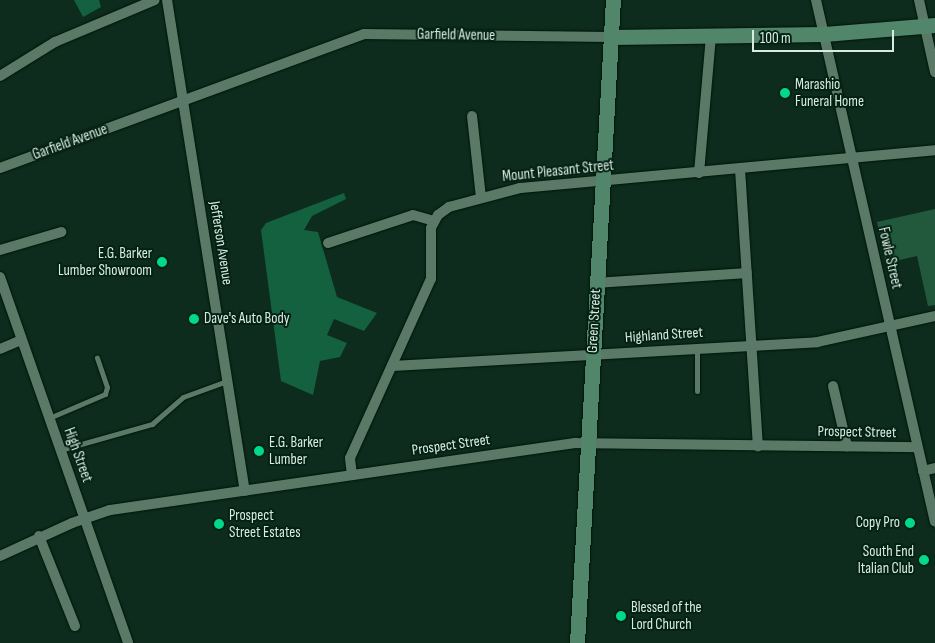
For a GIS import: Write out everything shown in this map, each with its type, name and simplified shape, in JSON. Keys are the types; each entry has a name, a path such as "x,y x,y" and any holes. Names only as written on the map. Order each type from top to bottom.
{"street":[{"path":"0,76 55,42 154,0"},
{"name":"Jefferson Avenue","path":"167,0 245,491"},
{"name":"Green Street","path":"578,643 601,182 614,0"},
{"name":"Fowle Street","path":"816,0 935,522"},
{"path":"920,0 930,26 935,72"},
{"name":"Garfield Avenue","path":"0,168 366,34 711,37 824,34 930,26"},
{"path":"699,173 711,37"},
{"path":"472,116 481,197"},
{"name":"Mount Pleasant Street","path":"434,221 449,207 520,188 935,150"},
{"path":"740,169 758,446"},
{"path":"328,244 413,214 434,221 430,238 433,274 350,458 352,475"},
{"path":"0,250 61,232"},
{"path":"596,283 747,272"},
{"name":"High Street","path":"0,277 128,643"},
{"name":"Highland Street","path":"393,366 823,341 935,316"},
{"path":"0,349 21,340"},
{"path":"833,386 847,446"},
{"name":"Prospect Street","path":"0,556 39,536 110,510 588,442 917,447"},
{"path":"923,471 935,468"},
{"path":"39,536 74,626"}],"lane":[{"path":"697,348 697,391"},
{"path":"49,418 105,394 107,387 97,358"},
{"path":"60,450 152,424 182,396 228,381"}],"green space":[{"path":"74,0 99,0 101,7 83,17"},
{"path":"344,193 346,199 312,216 304,230 318,232 337,297 377,313 364,331 334,319 327,335 347,343 340,357 320,361 313,395 281,381 261,230 266,223"},
{"path":"935,209 935,305 928,306 917,256 886,263 877,222"}],"place":[{"name":"Marashio Funeral Home","path":"785,93"},
{"name":"E.G. Barker Lumber Showroom","path":"162,262"},
{"name":"Dave's Auto Body","path":"194,319"},
{"name":"E.G. Barker Lumber","path":"259,451"},
{"name":"Copy Pro","path":"910,523"},
{"name":"Prospect Street Estates","path":"219,524"},
{"name":"South End Italian Club","path":"924,560"},
{"name":"Blessed of the Lord Church","path":"621,616"}]}
